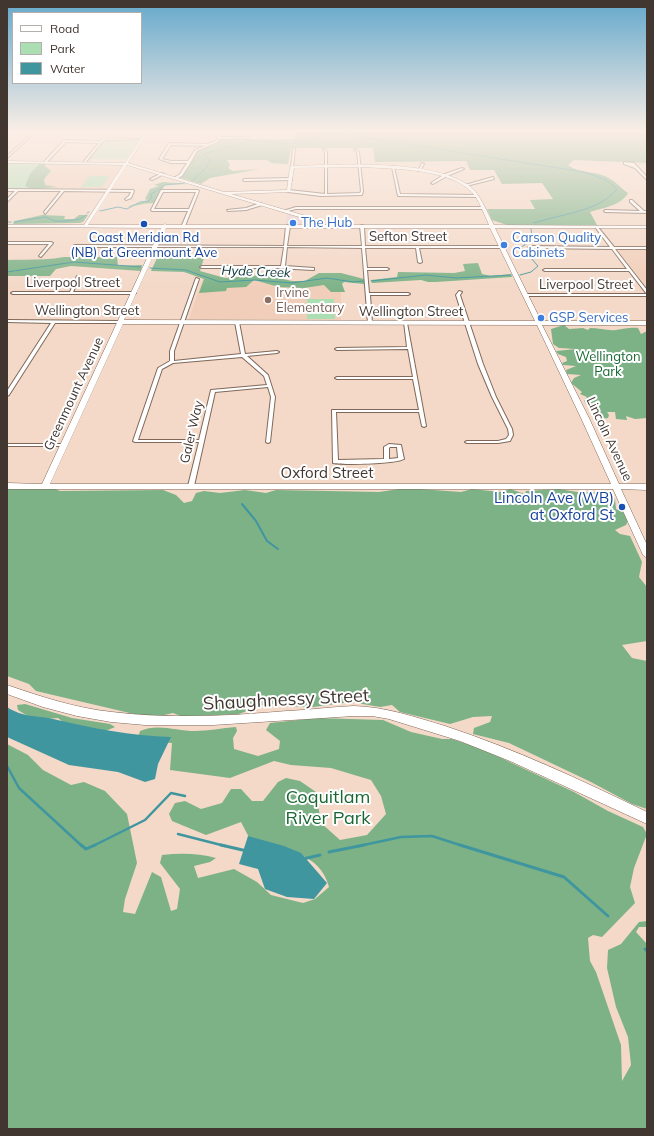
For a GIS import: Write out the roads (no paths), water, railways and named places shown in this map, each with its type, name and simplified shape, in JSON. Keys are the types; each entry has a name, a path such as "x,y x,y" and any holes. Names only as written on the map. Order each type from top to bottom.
{"street":[{"path":"85,226 112,185"},
{"path":"200,185 321,222 323,226"},
{"path":"289,191 290,185"},
{"path":"326,185 326,195"},
{"path":"224,192 289,191 326,195 359,194 362,192 361,185"},
{"path":"396,185 398,193 400,195 477,196"},
{"name":"Lincoln Avenue","path":"466,185 477,196 483,208 618,487 647,555"},
{"path":"7,190 133,191 130,197 126,199"},
{"path":"7,201 17,190"},
{"path":"45,213 63,190"},
{"path":"184,225 198,191 162,191 152,210 190,210"},
{"path":"631,200 643,212"},
{"path":"228,210 246,209 261,204"},
{"path":"284,210 296,208 483,208"},
{"path":"605,211 647,212"},
{"name":"Greenmount Avenue","path":"45,486 165,225"},
{"path":"7,226 184,225 647,227"},
{"path":"283,267 288,226"},
{"path":"362,226 363,247 367,269 370,323"},
{"path":"597,227 647,292"},
{"path":"7,248 9,243 50,243 41,256"},
{"name":"Sefton Street","path":"75,246 501,247"},
{"path":"417,247 420,262"},
{"path":"530,247 647,248"},
{"path":"202,267 283,267 313,269"},
{"path":"367,269 387,269"},
{"path":"545,270 630,270"},
{"path":"71,293 78,277"},
{"path":"172,362 172,351 197,279"},
{"path":"460,292 458,295 494,400 510,429 511,435 508,440 498,442 467,442"},
{"name":"Liverpool Street","path":"12,294 134,294"},
{"path":"368,294 408,294"},
{"name":"Liverpool Street","path":"525,295 647,295"},
{"name":"Wellington Street","path":"7,321 647,323"},
{"path":"7,395 53,322"},
{"path":"237,322 243,354 264,373 273,400 268,442"},
{"path":"405,323 424,426"},
{"path":"337,348 409,348"},
{"path":"201,441 135,441 160,368 172,362 243,354 277,352"},
{"path":"337,378 415,378"},
{"name":"Galer Way","path":"191,486 213,391 269,386"},
{"path":"387,461 335,462 334,412 421,412"},
{"path":"7,445 64,446"},
{"name":"Oxford Street","path":"7,486 647,487"},
{"name":"Shaughnessy Street","path":"7,689 72,711 104,717 144,721 190,722 364,710 400,717 488,745 526,760 647,818"}],"water":[{"path":"7,707 24,715 126,733 171,737 158,764 155,779 145,782 118,772 69,765 7,737"},
{"path":"248,836 284,846 301,853 327,883 314,899 287,897 265,889 258,869 239,864"}],"waterway":[{"path":"100,211 118,207 127,209 140,202 149,201 152,197 150,195 165,185"},
{"name":"Hyde Creek","path":"534,223 578,211 600,203 617,189 612,185"},
{"path":"14,222 46,217 54,221 67,221 80,219 86,215"},
{"name":"Hyde Creek","path":"520,275 531,272 538,266 521,247 525,245 523,237 532,235 531,229"},
{"name":"Hyde Creek","path":"7,272 74,262 141,267"},
{"name":"Hyde Creek","path":"150,268 186,270 220,282 255,280 292,283 327,278 353,282 363,281"},
{"name":"Hyde Creek","path":"371,281 426,275 456,278 511,275"},
{"path":"242,504 256,521 267,541 278,549"},
{"path":"7,766 19,788 82,846"},
{"path":"95,845 145,820 171,793 185,796"},
{"path":"178,834 222,845"},
{"path":"359,846 401,837 432,836 463,846"},
{"path":"81,845 86,849 95,845"},
{"path":"222,845 247,851"},
{"path":"359,846 364,845"},
{"path":"460,845 564,877 608,916"},
{"path":"329,852 359,846"},
{"path":"303,859 320,855"}],"place":[{"name":"The Hub","path":"293,223"},
{"name":"Coast Meridian Rd (NB) at Greenmount Ave","path":"144,224"},
{"name":"Carson Quality Cabinets","path":"504,245"},
{"name":"Irvine Elementary","path":"268,300"},
{"name":"GSP Services","path":"541,318"},
{"name":"Lincoln Ave (WB) at Oxford St","path":"622,507"}],"park label":[{"name":"Wellington Park","path":"608,364"},
{"name":"Coquitlam River Park","path":"328,808"}]}
